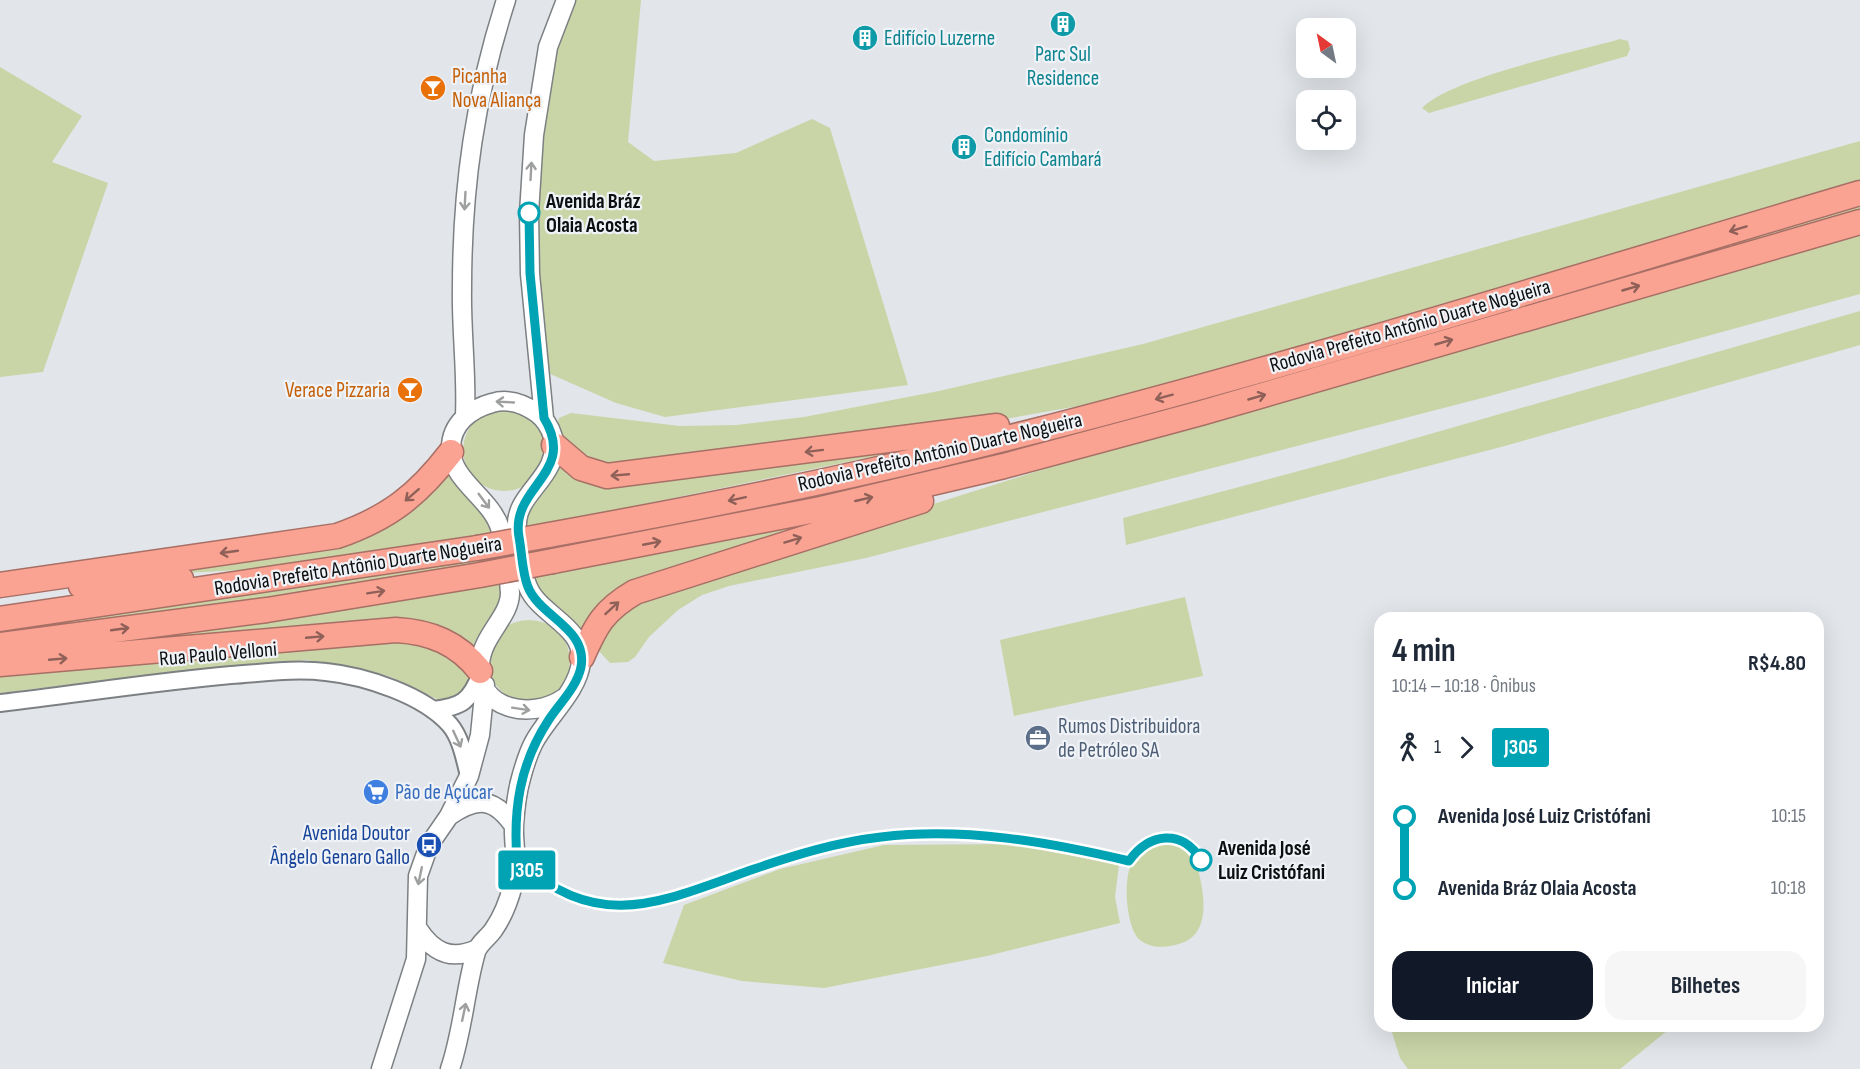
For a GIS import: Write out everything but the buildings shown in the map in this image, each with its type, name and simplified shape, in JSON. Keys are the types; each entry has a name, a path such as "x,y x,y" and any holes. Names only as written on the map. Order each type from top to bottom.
{"highway":[{"path":"1794,213 1860,186"},
{"name":"Rodovia Prefeito Antônio Duarte Nogueira","path":"0,619 477,548 854,474 1121,408 1298,359 1860,193"},
{"name":"Rodovia Prefeito Antônio Duarte Nogueira","path":"0,645 267,610 480,575 821,509 1004,466 1124,434 1811,236 1860,224"},
{"path":"554,445 581,468 607,476 897,441 1121,408"},
{"path":"582,657 596,624 606,612 619,601 649,585 1002,477 1124,434"},
{"path":"0,586 337,536 364,527 402,504 419,489 451,452"},
{"path":"0,586 39,589 330,570"},
{"path":"0,664 396,630 440,638 470,659 482,677"}],"main road":[{"path":"465,416 462,289 466,186 486,63 506,0"},
{"path":"418,928 426,942 441,953 464,955 477,949 494,929 506,907 514,883 517,860 514,826 520,780 533,744 578,675 582,657 571,632 540,605 527,586 517,525 523,503 550,467 554,445 552,434 544,418 530,273 529,213 534,135 547,58 566,0"},
{"path":"381,1069 416,959 418,876 429,845 449,816 469,776 480,735 486,639 506,609 510,596 500,529 495,517 459,472 451,452 454,433 465,416 495,402 510,401 526,405 544,418"},
{"path":"482,677 502,704 514,709 540,710 564,698"},
{"path":"449,816 468,803 487,803 502,810 514,826"},
{"path":"450,1069 477,949"}],"street":[{"name":"Rua Paulo Velloni","path":"0,703 159,681 300,670 327,672 377,683 433,710 451,726 463,752 469,776"},
{"path":"433,710 452,708 465,702 482,677"}],"green space":[{"path":"566,0 641,0 628,142 654,161 736,153 812,119 830,128 908,385 665,417 616,403 539,369 534,135"},
{"path":"1620,39 1628,41 1630,49 1627,56 1429,113 1422,108 1459,86 1486,76"},
{"path":"0,67 82,116 52,162 108,183 43,372 0,377"},
{"path":"1860,141 1860,181 1273,356 1162,388 1090,404 943,430 607,470 562,443 557,425 559,418 571,413 680,426 736,425 804,417 939,391 1143,344"},
{"path":"1860,204 1860,214 970,467 549,555 547,545 659,524"},
{"path":"1860,235 1860,294 1486,397 866,558 729,586 702,595 678,610 649,637 635,657 628,662 610,663 597,649 619,609 722,571 1063,463"},
{"path":"1860,311 1860,345 1501,447 1126,545 1123,518 1336,461"},
{"path":"496,409 512,409 527,416 538,427 545,442 542,466 533,479 512,491 496,491 481,484 470,473 463,458 463,442 470,427 481,416"},
{"path":"924,446 524,529 524,511 557,463 578,472"},
{"path":"448,461 488,521 492,534 257,569 65,580 322,547"},
{"path":"891,505 651,576 582,640 546,603 530,578"},
{"path":"483,552 485,566 0,639 0,626"},
{"path":"504,583 503,595 475,653 457,640 11,656"},
{"path":"1185,597 1203,676 1014,716 1000,640"},
{"path":"529,620 545,623 558,632 567,645 570,661 567,677 558,690 545,699 529,702 513,699 500,690 491,677 488,661 491,645 500,632 513,623"},
{"path":"424,639 469,670 467,689 462,696 441,701 391,677 364,669 307,660 167,673 0,693 0,669"},
{"path":"1172,840 1193,852 1203,892 1204,906 1202,920 1197,931 1188,940 1175,945 1157,947 1140,940 1131,925 1127,902 1127,878 1133,862 1141,853"},
{"path":"1012,844 1119,865 1115,897 1120,923 987,956 824,988 742,981 663,963 684,905 780,869 884,845"},
{"path":"1392,1032 1666,1032 1620,1069 1408,1069 1400,1058"}],"bus line":[{"name":"J305","path":"529,213 530,273 544,418 552,434 554,455 545,476 520,509 517,525 527,586 540,605 571,632 582,657 581,668 574,684 533,744 520,780 514,826 517,860 530,873 574,897 604,904 627,906 679,897 818,849 884,837 967,834 1013,838 1129,861 1147,842 1161,837 1173,837 1182,840 1195,850 1201,860"}],"place":[{"name":"Parc Sul Residence","path":"1063,24"},
{"name":"Edifício Luzerne","path":"865,38"},
{"name":"Picanha Nova Aliança","path":"433,88"},
{"name":"Condomínio Edifício Cambará","path":"964,147"},
{"name":"Avenida Bráz Olaia Acosta","path":"529,213"},
{"name":"Verace Pizzaria","path":"410,390"},
{"name":"Rumos Distribuidora de Petróleo SA","path":"1038,738"},
{"name":"Pão de Açúcar","path":"376,792"},
{"name":"Avenida Doutor Ângelo Genaro Gallo","path":"429,845"},
{"name":"Avenida José Luiz Cristófani","path":"1201,860"}]}
